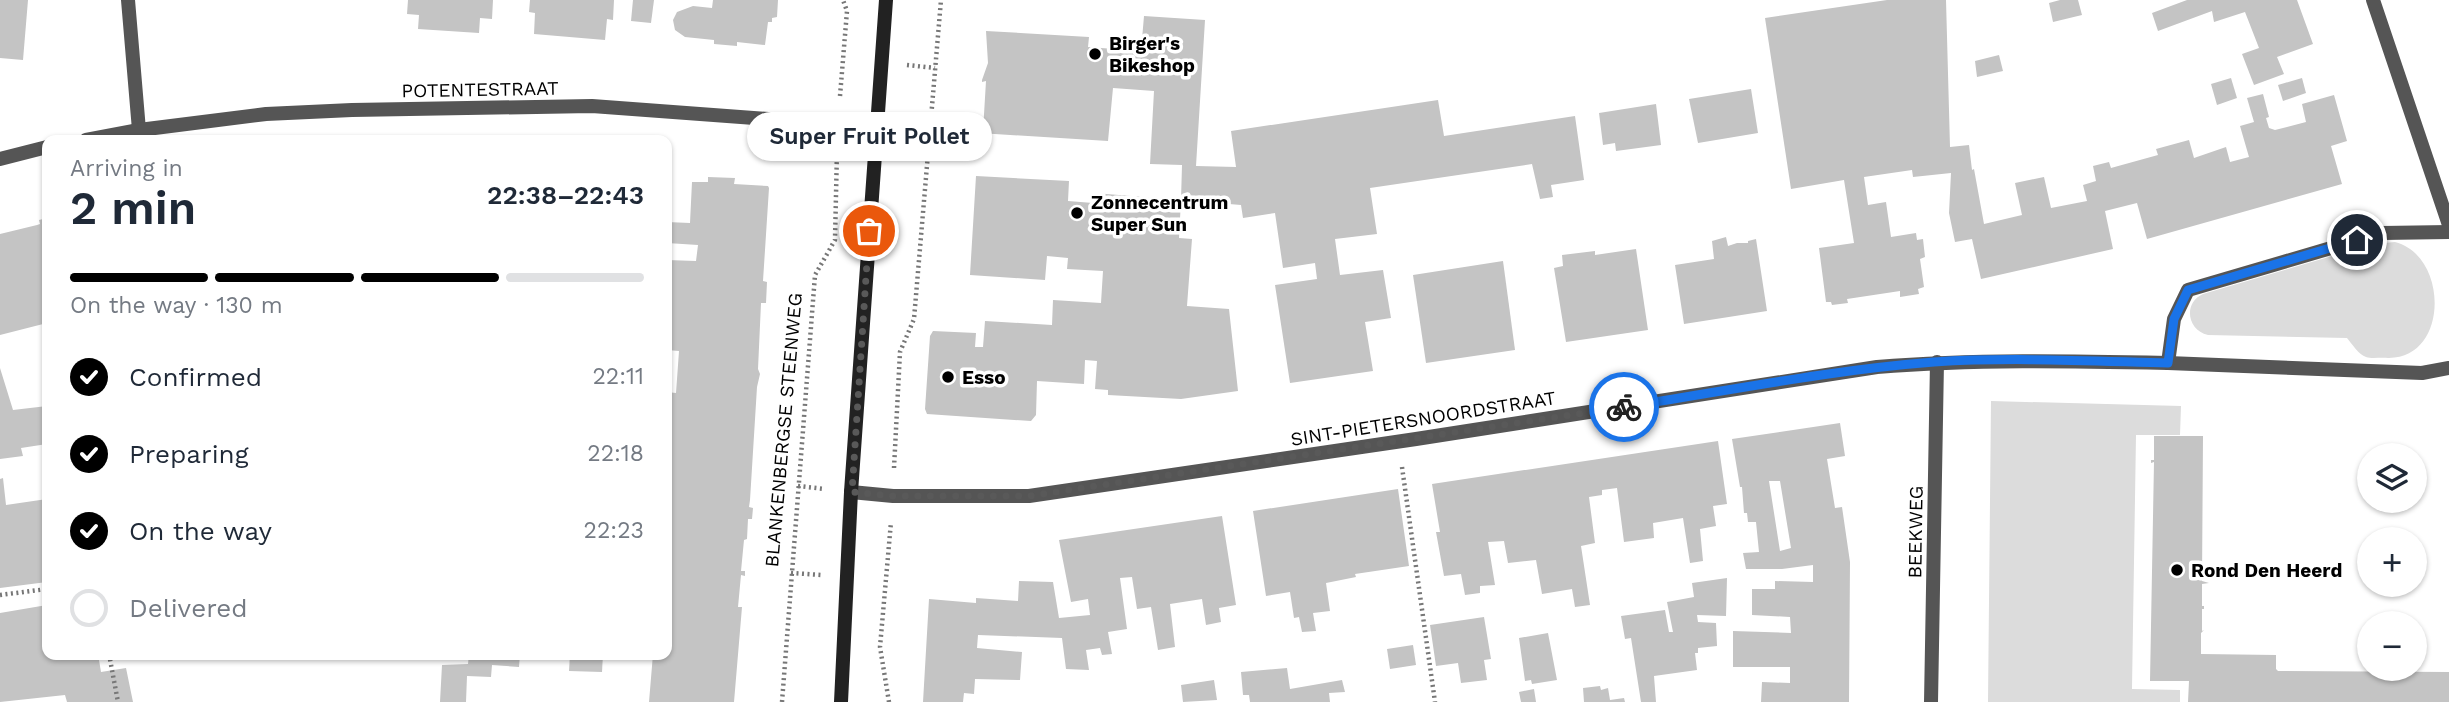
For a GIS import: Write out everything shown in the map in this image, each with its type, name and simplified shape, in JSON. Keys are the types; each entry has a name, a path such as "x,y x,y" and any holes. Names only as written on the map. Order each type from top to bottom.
{"main road":[{"path":"841,702 852,492 886,0"}],"street":[{"path":"128,0 139,130"},
{"path":"2373,0 2449,225"},
{"name":"POTENTESTRAAT","path":"112,135 267,114 593,106 876,127"},
{"path":"0,159 42,148"},
{"path":"2168,363 2174,319 2188,290 2382,233 2449,232"},
{"name":"SINT-PIETERSNOORDSTRAAT","path":"852,492 893,496 1029,496 1877,367 1937,362 2168,363 2422,373 2449,368"},
{"name":"BEEKWEG","path":"1931,702 1937,362"}],"path":[{"name":"BLANKENBERGSE STEENWEG","path":"782,702 815,275 835,240 837,123 847,11 843,0"},
{"path":"888,702 880,647 893,496 900,352 914,319 941,0"},
{"path":"1399,441 1435,702"},
{"path":"0,595 42,590"},
{"path":"110,660 118,702"}],"shaded area":[{"path":"2395,242 2413,251 2425,266 2433,285 2435,306 2431,325 2422,342 2408,354 2388,358 2366,357 2358,352 2347,338 2208,335 2196,328 2192,322 2192,304 2203,294 2373,244"},
{"path":"1991,401 2181,406 2180,435 2136,435 2132,689 2180,690 2180,702 1988,702"}],"building":[{"path":"0,0 28,0 23,60 0,58"},
{"path":"408,0 493,0 492,19 480,18 479,33 418,29 419,15 407,14"},
{"path":"530,0 614,0 613,20 607,19 605,40 534,34 535,13 529,12"},
{"path":"633,0 654,0 651,23 631,21"},
{"path":"713,0 778,0 777,17 768,22 765,45 737,42 737,46 714,44 714,40 685,37 675,30 673,20 677,12 693,6 712,8"},
{"path":"1887,0 1946,0 1950,147 1969,145 1984,224 2022,215 2015,183 2044,177 2051,208 2087,201 2083,185 2096,181 2093,166 2109,162 2111,168 2158,155 2156,149 2189,140 2194,158 2226,147 2230,162 2249,157 2240,126 2254,122 2247,98 2263,94 2269,128 2275,130 2306,122 2302,104 2334,95 2347,141 2331,146 2342,184 2147,239 2137,203 2105,211 2113,249 1981,279 1972,239 1955,242 1949,213 1951,173 1913,177 1912,170 1864,177 1868,205 1886,202 1891,237 1916,233 1917,240 1923,239 1925,257 1920,259 1924,287 1918,289 1919,294 1900,297 1900,291 1847,299 1848,303 1832,305 1831,302 1826,302 1819,248 1854,243 1844,180 1791,189 1765,18"},
{"path":"2078,0 2082,15 2053,22 2049,3"},
{"path":"2187,0 2297,0 2313,44 2277,57 2284,74 2254,85 2242,54 2259,48 2245,12 2214,22 2212,11 2158,31 2152,13"},
{"path":"1144,16 1205,20 1196,166 1236,167 1231,131 1438,100 1444,136 1575,116 1584,180 1551,185 1553,197 1540,199 1532,164 1370,188 1377,234 1335,239 1340,275 1383,270 1391,318 1365,322 1373,371 1290,383 1275,285 1317,279 1315,263 1283,268 1275,213 1243,218 1241,205 1181,200 1182,165 1150,164 1154,91 1113,88 1108,141 979,133 983,131 986,81 982,80 988,63 986,31 1089,37 1088,47 1141,51"},
{"path":"1999,55 2003,71 1977,77 1975,61"},
{"path":"2231,78 2237,98 2217,105 2211,84"},
{"path":"2302,78 2306,93 2283,101 2278,85"},
{"path":"1751,89 1758,133 1698,143 1689,99"},
{"path":"1656,104 1661,145 1616,151 1615,143 1603,145 1599,113"},
{"path":"976,176 1069,181 1068,201 1093,203 1094,193 1181,200 1179,238 1192,239 1187,306 1229,309 1238,391 1181,399 1108,395 1108,390 1095,389 1097,361 1085,360 1084,384 1037,381 1036,415 1031,421 927,414 925,409 930,336 933,331 976,333 975,347 983,347 985,321 1052,325 1053,300 1101,303 1103,271 1067,269 1068,258 1047,256 1045,280 970,275"},
{"path":"708,177 735,178 734,184 769,188 763,281 767,282 766,303 761,303 760,374 749,507 753,508 752,519 748,519 747,539 744,540 741,571 745,571 745,576 741,575 738,607 742,607 734,702 649,702 652,660 672,660 672,393 676,393 679,351 672,350 672,260 696,261 698,245 672,243 672,222 690,223 692,182 708,182"},
{"path":"42,219 42,324 0,335 0,234 40,224 39,220"},
{"path":"1726,237 1728,246 1756,239 1767,311 1684,324 1675,265 1714,259 1712,241"},
{"path":"1636,249 1648,330 1566,342 1554,268 1563,266 1562,255 1595,251 1595,255"},
{"path":"1503,261 1515,350 1426,363 1413,275"},
{"path":"0,368 13,410 42,407 42,445 21,448 23,456 0,459"},
{"path":"1840,423 1845,456 1827,459 1835,508 1842,507 1850,562 1849,702 1761,702 1762,682 1790,683 1790,667 1733,667 1733,631 1791,633 1790,617 1752,615 1752,589 1775,589 1775,581 1813,582 1813,565 1782,569 1746,569 1743,553 1759,552 1756,522 1748,522 1747,513 1744,513 1742,487 1732,439","holes":["1769,481 1780,481 1791,548 1780,551"]},
{"name":"Rond Den Heerd","path":"2154,436 2203,436 2202,581 2209,583 2202,584 2202,631 2204,630 2201,633 2201,654 2276,655 2278,671 2357,671 2357,681 2427,681 2427,672 2449,672 2449,702 2188,702 2189,681 2150,681 2154,462 2151,463 2151,460 2154,460"},
{"path":"1718,441 1727,504 1713,506 1716,526 1700,529 1703,561 1690,563 1683,518 1653,523 1654,538 1624,542 1617,488 1602,490 1602,495 1589,497 1595,543 1581,546 1590,605 1575,607 1572,589 1542,594 1536,560 1508,563 1504,541 1488,542 1495,585 1480,586 1480,593 1465,595 1461,574 1444,576 1436,532 1440,532 1432,484"},
{"path":"3,478 6,505 42,500 42,583 0,588 0,479"},
{"path":"1398,489 1409,566 1355,574 1356,577 1326,583 1330,611 1313,613 1316,631 1302,632 1299,617 1294,618 1290,592 1266,596 1253,511"},
{"path":"1222,516 1236,605 1219,608 1221,622 1206,625 1202,599 1170,604 1175,647 1158,650 1151,607 1137,609 1132,577 1120,578 1127,629 1108,632 1112,654 1102,655 1100,648 1086,650 1089,670 1066,669 1062,638 978,635 977,648 1022,652 1020,680 975,679 974,694 964,693 963,702 923,702 929,599 976,603 976,598 1018,601 1019,581 1053,582 1059,618 1090,615 1088,599 1071,602 1059,540"},
{"path":"1727,578 1726,616 1697,615 1698,622 1716,623 1717,646 1698,648 1698,653 1695,653 1697,670 1654,676 1656,702 1641,702 1631,638 1625,639 1621,616 1665,610 1669,632 1673,632 1667,602 1694,597 1692,583"},
{"path":"42,606 42,660 99,660 101,672 126,668 133,702 67,702 65,695 0,702 0,613"},
{"path":"1484,617 1491,659 1484,660 1487,680 1461,683 1458,663 1436,666 1430,625"},
{"path":"1548,633 1557,680 1532,684 1531,680 1525,681 1519,638"},
{"path":"1413,645 1416,665 1390,669 1387,649"},
{"path":"468,660 520,660 519,667 492,665 491,677 467,676 466,702 440,702 442,665 468,664"},
{"path":"570,660 603,660 602,672 569,671"},
{"path":"1287,668 1290,689 1342,680 1345,692 1329,693 1330,702 1250,702 1249,695 1243,695 1241,672"},
{"path":"1214,680 1217,700 1183,702 1181,685"},
{"path":"1600,686 1601,690 1608,688 1610,700 1624,698 1625,702 1584,702 1583,688"},
{"path":"1534,689 1536,702 1521,702 1519,692"}],"way so far":[{"path":"869,231 852,492 893,496 1029,496 1624,407"}],"place":[{"name":"Birger's Bikeshop","path":"1095,54"},
{"name":"Zonnecentrum Super Sun","path":"1077,213"},
{"name":"Super Fruit Pollet","path":"869,231"},
{"name":"Esso","path":"948,377"},
{"name":"Rond Den Heerd","path":"2177,570"}],"route":[{"path":"1624,407 1877,367 1937,362 2168,363 2174,319 2188,290 2357,240"}]}
